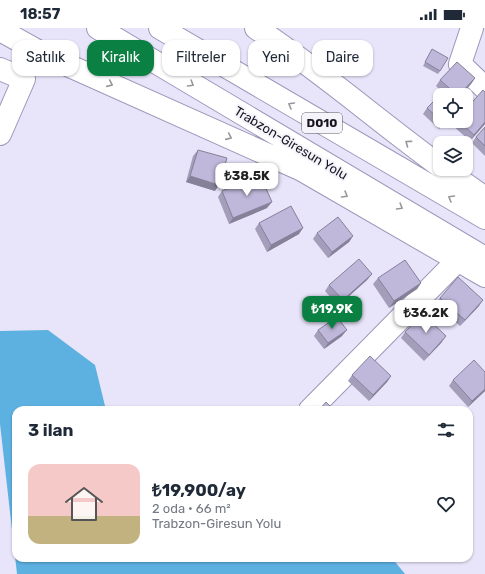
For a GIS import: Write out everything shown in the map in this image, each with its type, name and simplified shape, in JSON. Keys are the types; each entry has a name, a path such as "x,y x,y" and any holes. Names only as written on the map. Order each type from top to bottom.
{"main road":[{"name":"Trabzon-Giresun Yolu","path":"98,28 485,258"},
{"name":"D010","path":"160,28 485,218"},
{"path":"256,28 343,90 404,140 433,161"},
{"path":"472,28 460,64 485,88"},
{"path":"0,30 45,55 302,170 485,276"},
{"path":"0,69 24,79 0,134"},
{"path":"454,176 485,198"},
{"path":"314,406 457,261"}],"water":[{"path":"48,330 95,365 105,406 12,406 12,562 395,562 405,574 0,574 0,331"}],"pier":[{"path":"0,424 12,530 12,562 16,562 17,574 0,574"}],"building":[{"path":"432,49 448,58 440,71 425,62"},
{"path":"457,62 475,78 466,88 449,88 440,80"},
{"path":"483,90 485,92 485,122 474,135 466,128 473,128 473,101"},
{"path":"433,102 433,114 427,108"},
{"path":"485,127 485,146 476,137"},
{"path":"198,150 227,158 219,185 190,176"},
{"path":"260,175 272,202 233,218 222,191"},
{"path":"291,206 303,228 271,245 259,223"},
{"path":"338,217 353,236 332,252 317,233"},
{"path":"359,259 372,274 343,300 329,285"},
{"path":"405,260 421,283 394,301 378,278"},
{"path":"458,277 483,300 465,320 440,298"},
{"path":"423,314 446,336 429,355 405,332"},
{"path":"337,317 347,330 328,343 318,330"},
{"path":"370,356 391,376 373,395 352,375"},
{"path":"474,360 485,372 485,389 472,401 453,380"},
{"path":"326,402 330,406 322,406"}]}
